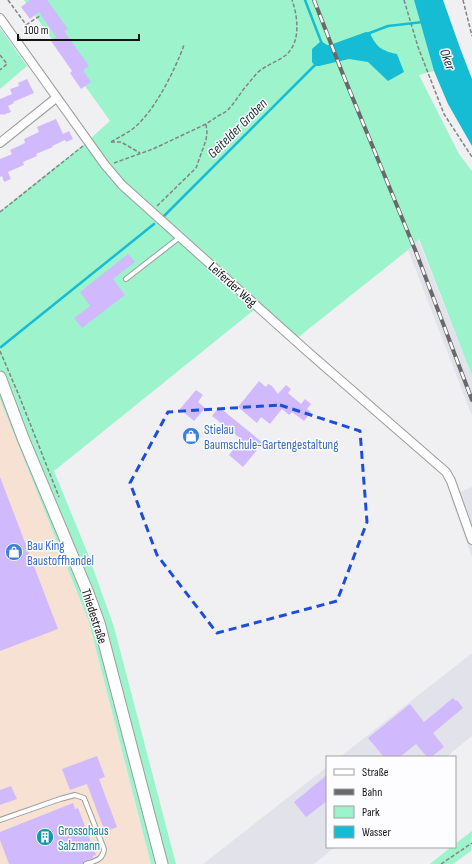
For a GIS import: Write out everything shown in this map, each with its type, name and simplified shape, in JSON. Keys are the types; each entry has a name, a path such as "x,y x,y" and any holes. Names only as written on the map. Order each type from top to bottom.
{"street":[{"name":"Leiferder Weg","path":"0,18 88,143 122,185 446,472 451,481 472,540"},
{"path":"0,143 56,98"},
{"name":"Thiedestraße","path":"0,377 99,623 162,864"}],"lane":[{"path":"126,279 180,237"},
{"path":"0,820 60,798 76,795 84,798 104,849 104,855 100,859 86,864"}],"path":[{"path":"8,0 26,25 30,30 31,29"},
{"path":"105,165 141,154 206,124 227,111 250,80 262,68 285,56 293,47 298,19 292,0"},
{"path":"404,0 413,31 444,114 472,157"},
{"path":"463,0 472,36"},
{"path":"26,25 41,15"},
{"path":"141,154 121,142 111,142 134,128 151,107 171,75 184,45"},
{"path":"0,55 7,64 0,70"},
{"path":"152,212 196,168 206,140 206,124"},
{"path":"0,212 88,143"},
{"path":"441,864 472,843"}],"highlighted area":[{"path":"280,405 360,431 367,522 337,601 217,633 157,555 130,483 168,412"}],"shaded area":[{"path":"324,0 472,376 472,416 378,172"},
{"path":"0,399 89,622 151,864 0,864"},
{"path":"472,487 472,557 450,496"},
{"path":"472,653 472,736 447,756 341,756"},
{"path":"326,768 326,848 334,848 314,864 203,864"}],"green space":[{"path":"24,0 414,0 434,71 419,75 459,154 472,171 472,376 419,239 408,250 291,343 254,310 54,471 88,554 114,627 176,864 151,864 89,622 0,399 0,211 83,145 110,121"},
{"path":"0,28 27,66 0,89"},
{"path":"472,831 471,851 453,864 430,864 450,848 456,848 456,843"}],"water":[{"name":"Oker","path":"414,0 443,0 472,79 472,146 448,104 434,71"},
{"path":"366,32 370,33 380,48 397,54 404,72 388,81 368,62 349,59 315,66 312,62 312,49 321,41 327,45 330,45"}],"building":[{"path":"30,0 47,0 68,29 64,31 89,66 83,70 91,82 81,89 70,73 72,71 51,41 56,37 39,12 30,19 21,7"},
{"path":"27,79 34,93 13,102 14,103 8,106 11,112 0,115 0,99 12,94 10,89 19,86 18,83"},
{"path":"56,119 63,134 69,131 73,139 66,142 65,140 23,162 24,165 8,172 11,179 4,182 2,176 0,177 0,159 12,154 10,150 25,143 24,139 39,132 37,127"},
{"path":"128,254 135,262 113,279 125,295 82,328 74,318 90,306 80,292"},
{"path":"259,381 266,387 268,384 272,386 278,394 286,385 291,389 288,393 301,404 305,399 311,404 307,409 311,412 304,421 292,412 289,415 282,409 270,424 261,417 257,423 238,407"},
{"path":"196,390 203,395 198,402 205,408 194,421 180,409"},
{"path":"219,407 263,443 243,467 229,455 241,439 212,416"},
{"name":"Bau King Baustoffhandel","path":"0,477 58,629 0,651"},
{"path":"453,698 456,701 457,700 463,708 433,733 444,747 432,756 426,756 416,744 401,756 383,756 368,738 410,704 424,722"},
{"path":"97,756 105,777 99,779 117,827 105,832 87,784 70,790 62,769"},
{"path":"326,776 326,802 306,817 294,802"},
{"path":"11,786 17,799 0,805 0,790"},
{"name":"Grossohaus Salzmann","path":"73,803 75,809 78,808 96,855 93,856 93,858 85,861 83,864 9,864 0,840 0,832"}],"waterway":[{"path":"305,0 322,44"},
{"path":"367,34 388,26 423,22"},
{"name":"Geitelder Graben","path":"164,216 317,63"},
{"name":"Geitelder Graben","path":"1,347 154,224"}],"railway":[{"path":"314,0 416,252 472,400"}],"place":[{"name":"Stielau Baumschule-Gartengestaltung","path":"191,436"},
{"name":"Bau King Baustoffhandel","path":"14,552"},
{"name":"Grossohaus Salzmann","path":"45,837"}]}
